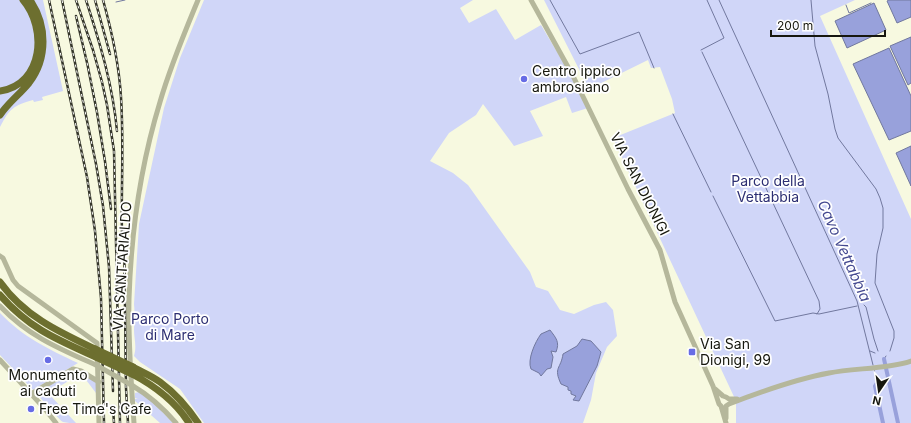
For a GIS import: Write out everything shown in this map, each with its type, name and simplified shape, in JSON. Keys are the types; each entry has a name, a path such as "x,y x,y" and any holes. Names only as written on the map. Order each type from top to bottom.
{"highway":[{"path":"0,91 14,87 23,80 30,72 37,53 38,38 35,22 30,10 22,0"},
{"path":"0,115 6,106 32,78 41,59 44,41 42,29 38,14 30,0"},
{"path":"0,282 12,297 42,322 96,353"},
{"path":"0,295 19,314 40,330 160,382 188,408 198,423"},
{"path":"133,371 167,397 178,408 189,423"}],"street":[{"name":"VIA SANT'ARIALDO","path":"134,423 129,299 135,222 143,170 159,104 172,62 198,0"},
{"name":"VIA SAN DIONIGI","path":"531,0 572,75 660,250 675,302 713,386 721,398"},
{"path":"0,256 3,258 15,283 97,343 99,423"},
{"path":"0,306 21,325 38,337 96,365 143,391 159,404 176,423"},
{"path":"0,360 56,423"},
{"name":"VIA SAN DIONIGI","path":"721,398 718,403 726,404 810,377 911,361"},
{"path":"31,394 73,369 81,371 99,382"},
{"name":"VIA SAN DIONIGI","path":"721,398 727,397 726,423"}],"green space":[{"path":"0,0 43,0 63,91 42,97 43,100 34,102 33,100 16,106 0,127"},
{"name":"Parco Porto di Mare","path":"204,0 473,0 460,8 469,23 496,9 515,40 541,25 572,77 588,108 572,113 566,97 530,111 543,136 514,146 483,104 476,115 449,133 430,161 453,173 468,185 530,272 536,287 548,291 560,310 574,314 594,305 606,302 613,310 617,336 607,347 596,373 591,400 583,423 204,423 180,389 140,362 134,356 134,304 139,224 164,108 180,58"},
{"name":"Parco della Vettabbia","path":"544,0 855,0 820,16 911,219 911,423 736,423 736,401 613,138 675,113 672,99 660,67 651,68 648,60 589,89"},
{"path":"0,313 27,336 78,363 33,390 0,355"},
{"path":"74,370 80,371 97,383 98,420 96,393 80,372 71,378 72,379 48,393 76,423 61,421 35,392"},
{"path":"139,392 151,400 173,423 160,423 135,401 135,399 138,399 135,398 135,393"}],"water":[{"path":"911,0 911,17 897,23 887,1"},
{"path":"874,3 886,30 847,48 835,21"},
{"path":"911,37 911,83 908,85 890,46"},
{"path":"889,48 911,96 911,131 889,140 853,64"},
{"path":"911,146 911,186 896,153"},
{"path":"550,330 557,340 558,345 556,352 551,351 553,357 551,368 547,369 541,376 539,373 531,369 530,361 534,346 541,334"},
{"path":"582,339 591,341 601,352 597,366 579,401 573,400 576,396 571,394 568,387 561,384 558,368 563,354 577,346"}],"waterway":[{"path":"116,2 125,0"},
{"path":"550,0 580,54 639,32 654,68"},
{"path":"701,50 724,38 707,0"},
{"name":"Cavo Vettabbia","path":"719,0 857,301 873,365"},
{"path":"811,0 815,46 838,138 876,189 883,208 883,228 877,254 875,283 894,331 894,338 890,351"},
{"path":"846,5 849,13 871,3"},
{"path":"702,52 819,301 820,309 817,314"},
{"path":"673,114 711,192"},
{"path":"713,196 775,321 857,306"},
{"path":"864,305 866,307 878,351"},
{"name":"Cavo Vettabbia","path":"870,351 875,353"},
{"path":"884,359 898,423"},
{"name":"Cavo Vettabbia","path":"874,370 877,383"},
{"name":"Cavo Vettabbia","path":"877,383 875,386 883,423"}],"railway":[{"path":"49,0 87,177 95,231 101,298 104,423"},
{"path":"62,0 96,164 103,206 109,267 113,391"},
{"path":"76,0 102,82 114,151 120,423"},
{"path":"86,0 101,48 109,81 117,131"},
{"path":"95,0 110,54"},
{"path":"103,0 115,48 119,72 122,114 122,235"},
{"path":"76,16 97,112 111,209"},
{"path":"124,229 126,388 128,423"},
{"path":"113,407 114,423"}],"place":[{"name":"Centro ippico ambrosiano","path":"524,79"},
{"name":"Via San Dionigi, 99","path":"692,352"},
{"name":"Monumento ai caduti","path":"48,360"},
{"name":"Free Time's Cafe","path":"31,409"}]}
